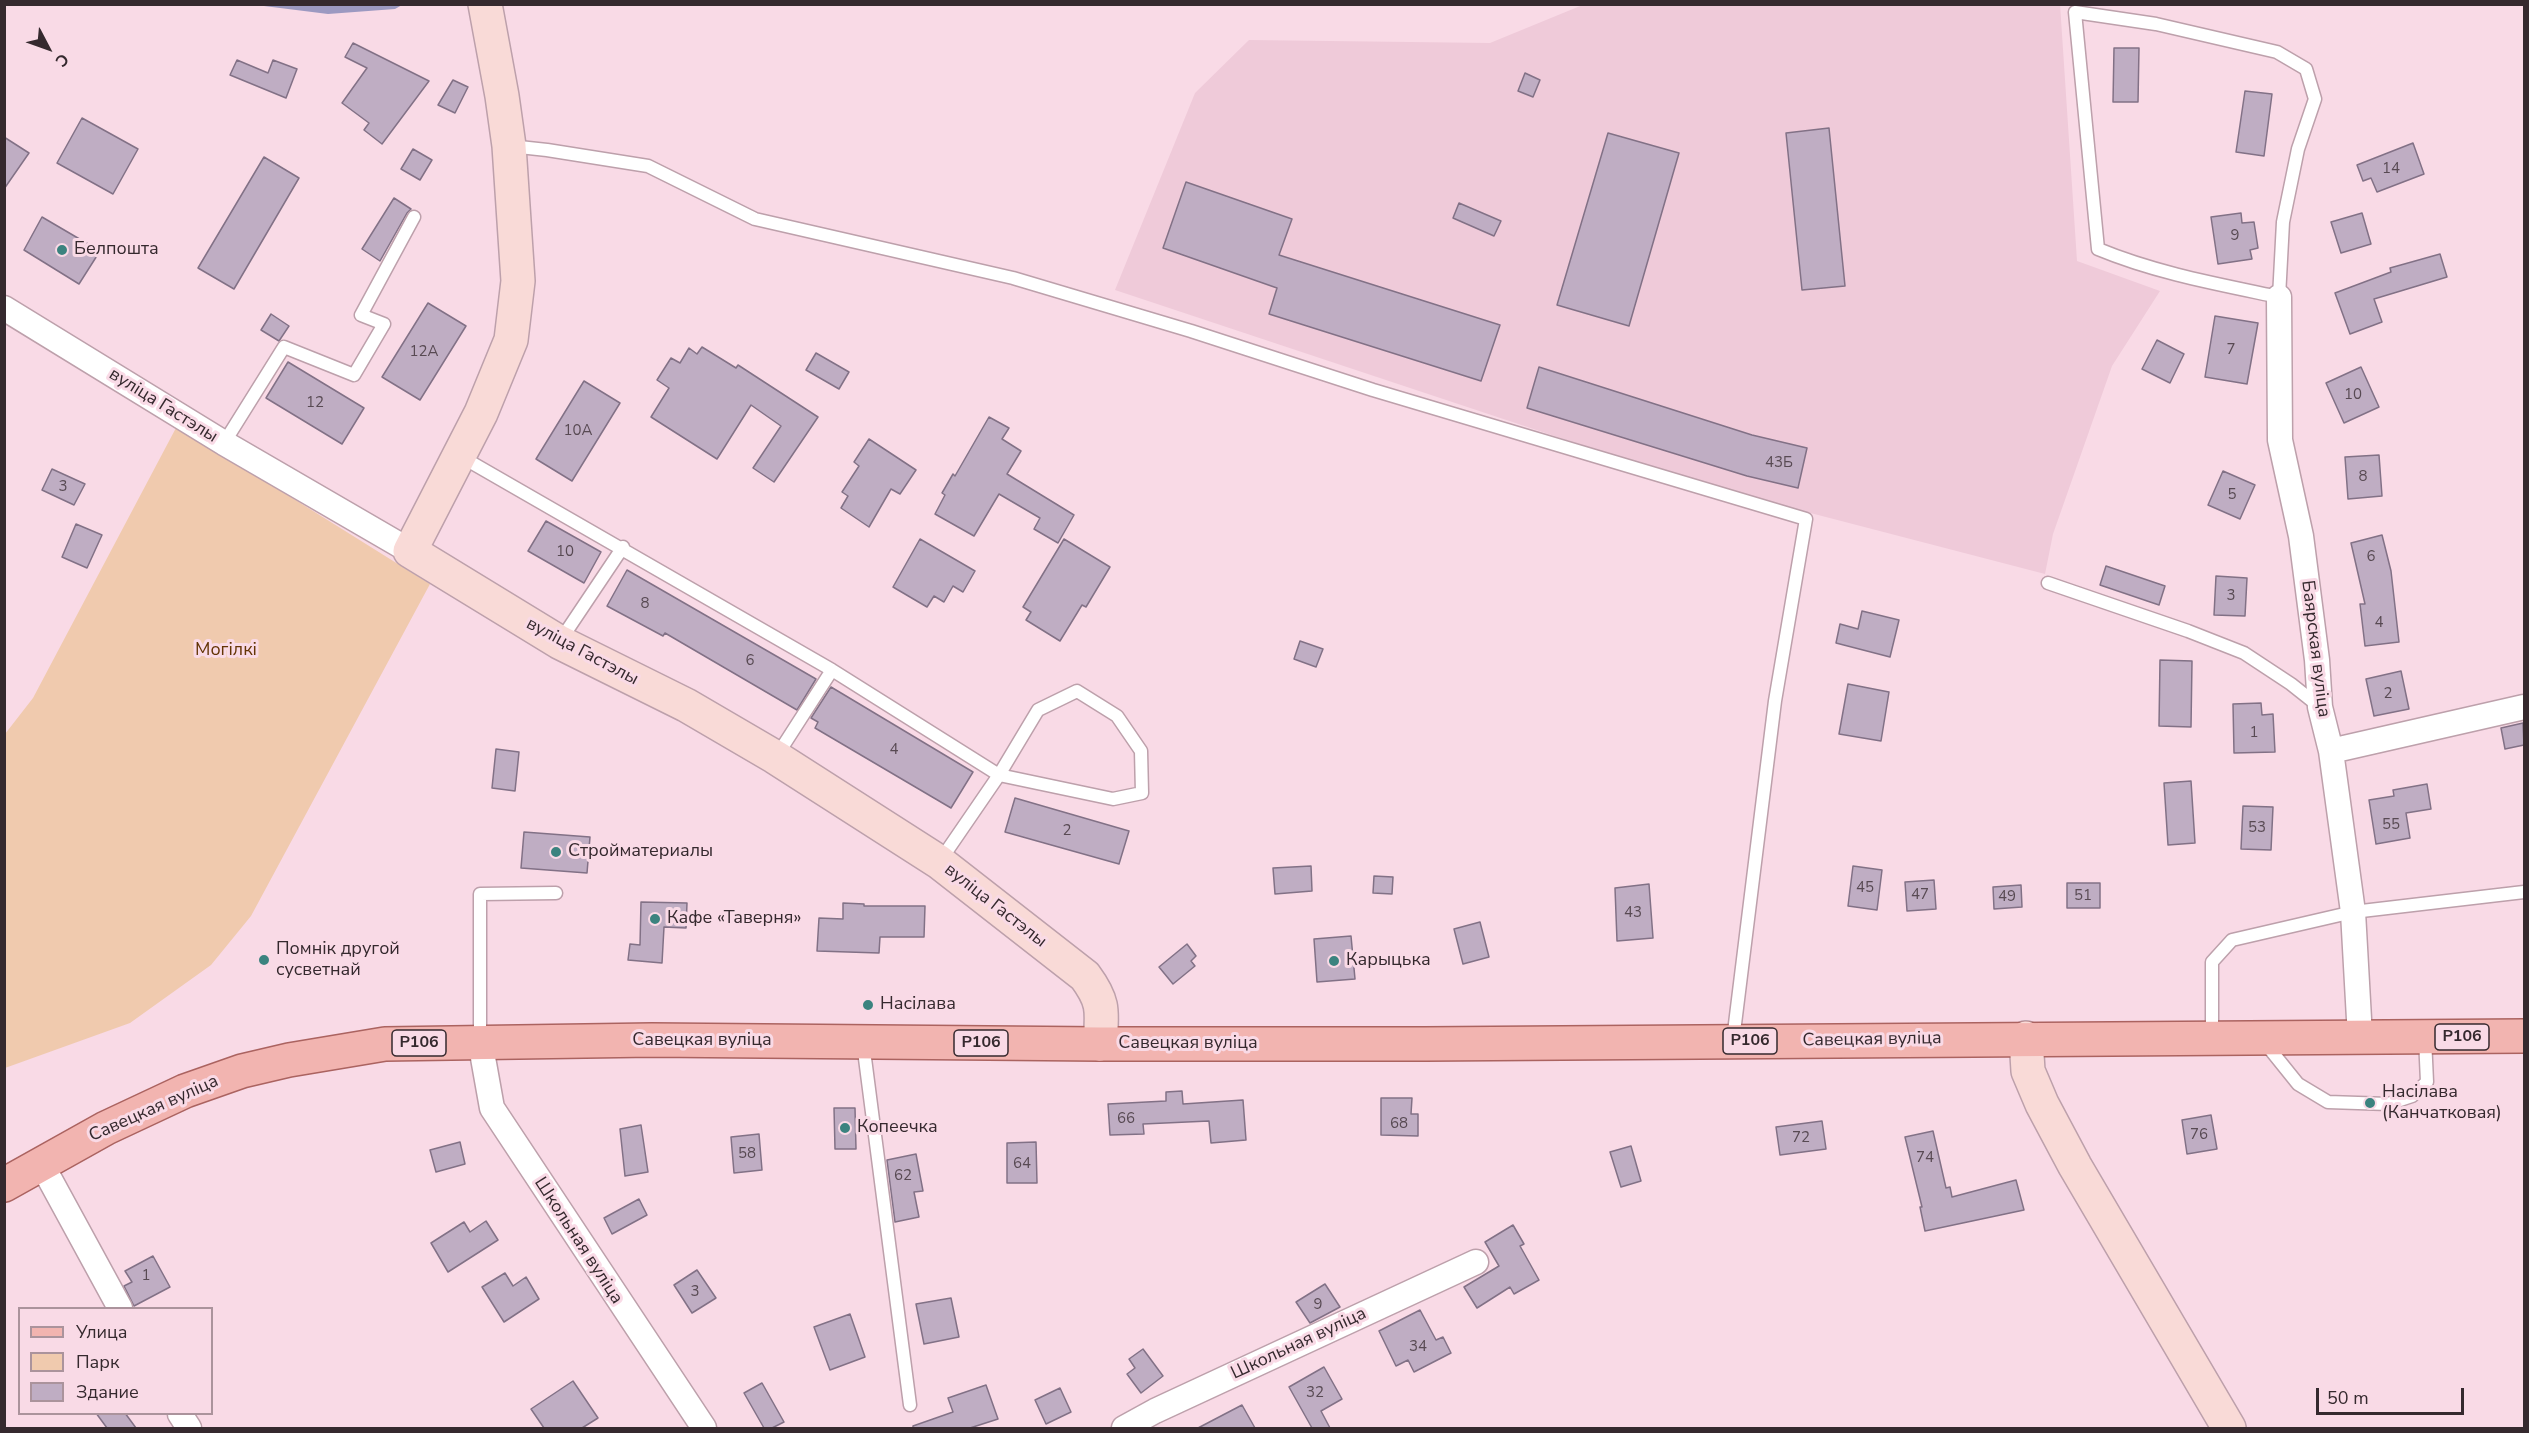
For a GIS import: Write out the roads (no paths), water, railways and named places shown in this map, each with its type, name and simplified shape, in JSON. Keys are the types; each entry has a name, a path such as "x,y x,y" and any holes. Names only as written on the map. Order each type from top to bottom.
{"main road":[{"name":"Р106","path":"2413,1037 2524,1036"},
{"name":"Савецкая вуліца","path":"4,1185 106,1128 185,1091 242,1071 373,1045 480,1041 1100,1044 2413,1037"}],"street":[{"path":"410,551 481,413 511,340 518,281 508,146 502,96 485,4"},
{"name":"Баярская вуліца","path":"2279,297 2280,440 2301,536 2317,660 2320,707 2331,751 2353,912 2360,1037"},
{"name":"вуліца Гастэлы","path":"4,308 224,443 410,551 559,642 686,705 775,757 939,862 1084,976 1098,995 1101,1016 1100,1044"},
{"path":"2331,751 2524,707"},
{"path":"2026,1038 2028,1071 2042,1104 2075,1166 2229,1428"},
{"name":"Школьная вуліца","path":"480,1041 492,1108 704,1428"},
{"path":"41,1163 119,1307"},
{"name":"Школьная вуліца","path":"1124,1428 1155,1411 1476,1262"},
{"path":"181,1415 189,1428"}],"lane":[{"path":"2075,12 2156,24 2277,52 2306,69 2315,99 2298,149 2283,222 2279,297 2134,264 2098,249 2075,12"},
{"path":"508,146 648,166 755,219 1013,278 1191,331 1373,390 1806,519 1775,701 1733,1041"},
{"path":"224,443 284,347 354,375 384,324 362,315 414,217"},
{"path":"459,455 832,670 999,775 1113,799 1142,793 1142,751 1117,716 1077,691 1038,710 999,775 939,862"},
{"path":"559,642 622,547"},
{"path":"2048,583 2188,631 2244,653 2291,684 2320,707"},
{"path":"775,757 832,670"},
{"path":"2212,1038 2212,962 2232,940 2353,912 2524,892"},
{"path":"480,1041 480,894 556,893"},
{"path":"2260,1037 2298,1084 2328,1102 2388,1104 2412,1096 2427,1082 2413,1037"},
{"path":"862,1042 910,1405"}],"place":[{"name":"Белпошта","path":"62,250"},
{"name":"Стройматериалы","path":"556,852"},
{"name":"Кафе «Таверня»","path":"655,919"},
{"name":"Помнік другой сусветнай","path":"264,960"},
{"name":"Карыцька","path":"1334,961"},
{"name":"Насілава","path":"868,1005"},
{"name":"Насілава (Канчатковая)","path":"2370,1103"},
{"name":"Копеечка","path":"845,1128"}],"park label":[{"name":"Могілкі","path":"226,651"}]}
